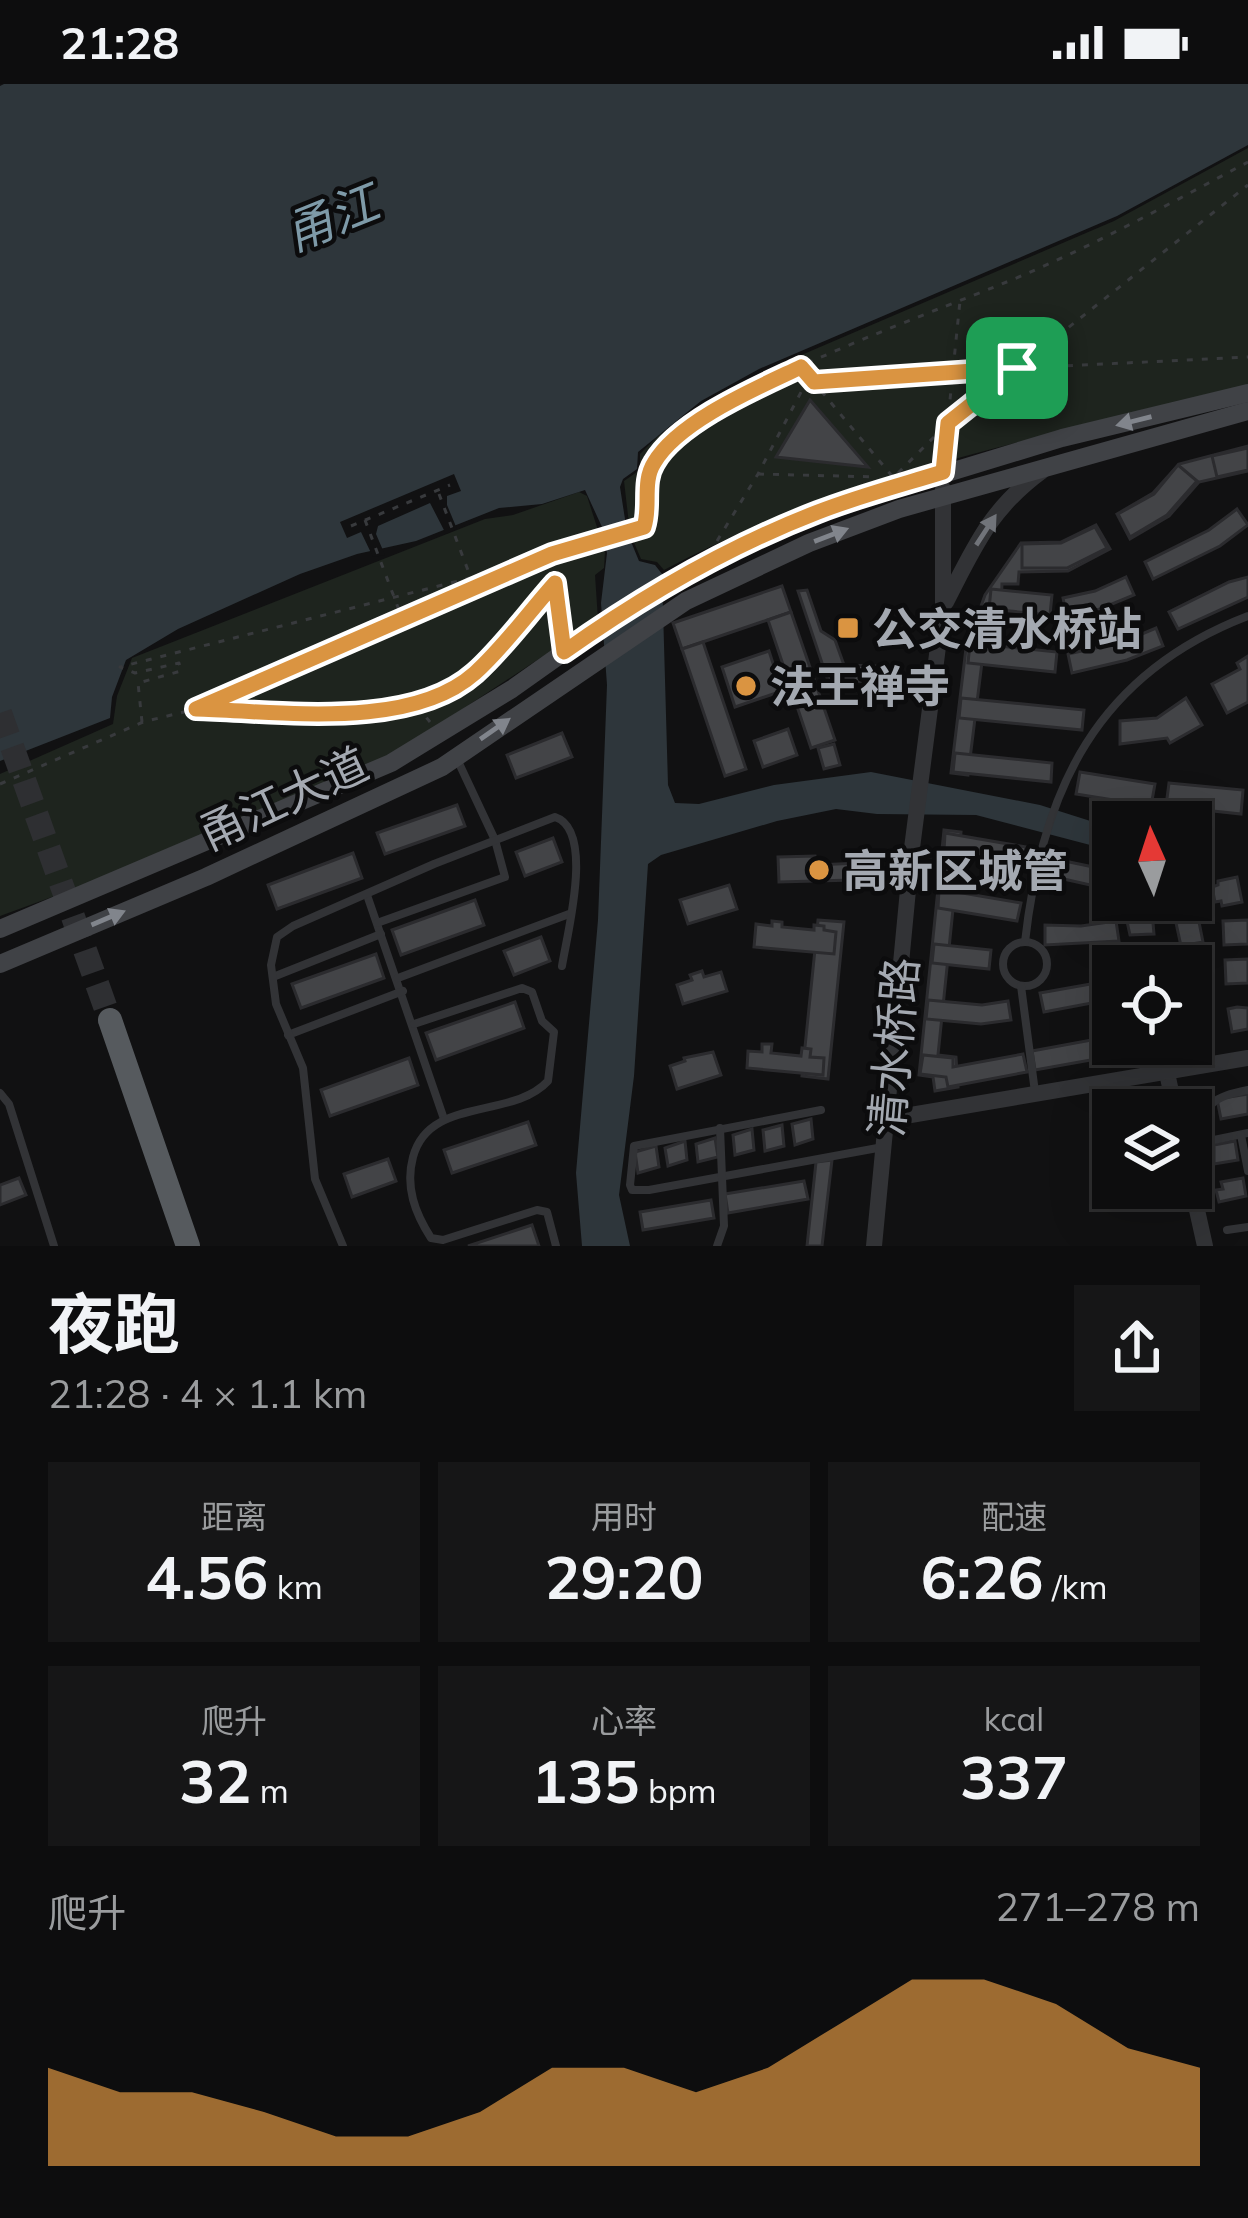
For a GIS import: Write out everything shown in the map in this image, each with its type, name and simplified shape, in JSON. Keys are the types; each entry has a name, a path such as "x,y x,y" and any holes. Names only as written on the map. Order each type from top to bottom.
{"highway":[{"path":"110,1020 188,1246"}],"main road":[{"name":"甬江大道","path":"0,928 391,763 512,689 622,611 704,563 816,513 898,481 1248,393"},
{"name":"甬江大道","path":"0,964 206,877 442,767 686,601 809,543 943,496 1248,411"}],"street":[{"path":"943,608 977,542 1009,495 1048,467"},
{"path":"943,472 943,608"},
{"name":"清水桥路","path":"874,1246 912,848 943,608"},
{"path":"887,1120 1248,1058"},
{"path":"1167,1073 1170,1089"},
{"path":"1197,1209 1205,1246"}],"lane":[{"path":"1024,942 1034,873 1073,761 1093,730 1127,691 1172,652 1248,616"},
{"path":"377,923 505,877 495,840 456,756"},
{"path":"343,1246 315,1179 303,1068 279,1016 273,977 277,937 293,926 555,817 564,820 576,848 576,885 562,966"},
{"path":"367,896 444,1119"},
{"path":"398,978 569,914"},
{"path":"273,977 382,934"},
{"path":"1022,986 1042,979 1047,965 1038,946 1024,942 1007,950 1003,963 1006,975 1022,986 1036,1094"},
{"path":"414,1024 522,988 532,992 542,1021 554,1032 552,1067 542,1088 444,1119 415,1149 410,1173 418,1218 431,1238 443,1240 538,1210 547,1212 556,1246"},
{"path":"288,1035 403,991"},
{"path":"1248,1090 1218,1096 1205,1124 1209,1141 1244,1134 1248,1171"},
{"path":"0,1093 9,1104 54,1246"},
{"path":"821,1110 634,1146 632,1190 884,1147"},
{"path":"717,1246 724,1226 720,1128"},
{"path":"1227,1230 1248,1227"}],"path":[{"path":"0,784 142,722 196,709 552,554 644,527 654,462 677,438 753,390 1119,230 1248,162"},
{"path":"898,481 948,423 1248,185"},
{"path":"943,472 960,302"},
{"path":"814,382 1248,357"},
{"path":"801,367 898,481"},
{"path":"704,563 810,376"},
{"path":"758,474 898,481"},
{"path":"351,526 450,485"},
{"path":"437,490 475,587"},
{"path":"365,520 403,619"},
{"path":"552,554 564,652"},
{"path":"142,722 138,683 181,671 179,663 135,673 120,667 470,578"},
{"path":"196,709 385,712 416,704 473,676 555,583"}],"shaded area":[{"path":"1248,148 1248,387 876,482 733,536 664,570 657,562 641,559 630,533 624,481 640,470 640,454 658,436 699,408 785,362 1114,221"},
{"path":"579,492 587,496 605,552 604,568 595,575 598,620 414,741 371,764 123,871 0,916 0,774 113,724 117,696 132,658 485,519 513,515"}],"water":[{"name":"甬江","path":"1248,84 1248,145 1117,216 759,369 701,401 638,452 637,469 620,487 627,532 639,561 655,565 662,574 668,785 675,803 699,804 774,785 871,772 1040,805 1092,822 1092,845 976,815 836,809 777,821 661,855 648,864 634,1076 619,1195 630,1246 582,1246 576,1173 598,920 607,685 601,603 607,553 602,527 585,490 542,504 499,508 416,541 357,554 178,629 126,660 112,697 110,718 0,761 0,86"}],"pier":[{"path":"454,474 461,491 447,496 447,505 457,529 446,534 430,503 378,526 376,534 385,555 373,557 361,532 347,538 340,522"}],"building":[{"path":"810,400 868,467 776,457"},
{"path":"1248,446 1248,471 1199,482 1169,516 1130,539 1117,514 1153,493 1179,464"},
{"path":"1248,448 1248,470 1217,477 1212,456"},
{"path":"1178,465 1197,481 1167,515 1130,537 1118,514 1154,494"},
{"path":"1237,509 1248,525 1220,546 1153,579 1145,562 1209,530"},
{"path":"1096,525 1110,549 1068,571 1019,572 1018,584 1002,584 1000,630 986,630 968,775 951,773 966,648 985,595 1021,543 1061,542"},
{"path":"1095,527 1107,548 1067,568 1022,568 1022,544 1061,543"},
{"path":"1126,577 1134,595 1067,617 1063,598"},
{"path":"1248,577 1248,597 1178,629 1169,612"},
{"path":"782,586 791,612 682,649 673,623"},
{"path":"991,589 1052,595 1050,615 989,609"},
{"path":"807,590 821,631 835,640 844,665 875,666 874,680 829,684 798,591"},
{"path":"791,612 835,740 811,748 768,620"},
{"path":"1156,628 1163,646 1072,673 1068,654 1123,642"},
{"path":"703,642 746,769 725,776 682,649"},
{"path":"970,643 1057,652 1055,672 968,663"},
{"path":"769,651 782,691 735,707 722,667"},
{"path":"1248,656 1248,702 1227,713 1212,684 1240,669 1237,663"},
{"path":"961,698 1084,710 1082,730 959,718"},
{"path":"1186,698 1202,725 1170,743 1167,738 1120,744 1120,721 1157,718"},
{"path":"788,729 797,755 763,767 754,741"},
{"path":"562,733 572,757 516,778 507,755"},
{"path":"834,744 840,765 824,769 818,748"},
{"path":"955,753 1052,763 1051,782 953,772"},
{"path":"1080,772 1155,784 1152,801 1076,794"},
{"path":"1169,783 1243,790 1241,814 1212,811 1212,801 1167,801"},
{"path":"457,805 465,826 385,854 377,833"},
{"path":"944,830 961,832 938,1055 956,1057 958,1087 935,1091 933,1077 919,1075"},
{"path":"945,833 1026,847 1022,865 944,851"},
{"path":"553,838 562,862 525,876 516,852"},
{"path":"353,853 362,878 277,909 268,885"},
{"name":"高新区城管","path":"815,856 816,865 859,863 859,874 853,874 853,880 779,882 778,857"},
{"path":"1050,858 1092,867 1092,885 1046,875"},
{"path":"1237,877 1242,902 1222,906 1221,901 1215,902 1212,887"},
{"path":"729,885 737,909 688,924 680,900"},
{"path":"939,889 1021,903 1017,921 938,908"},
{"path":"475,900 484,925 401,955 392,930"},
{"path":"818,920 844,922 828,1079 802,1076"},
{"path":"1248,920 1248,944 1224,945 1223,921"},
{"path":"772,921 782,922 782,927 814,930 814,925 836,932 834,954 754,947 756,924 772,926"},
{"path":"1116,921 1119,941 1045,945 1045,925"},
{"path":"1127,921 1153,921 1154,934 1130,935"},
{"path":"1199,922 1203,942 1181,945 1176,923"},
{"path":"541,937 550,961 514,975 504,951"},
{"path":"934,944 991,950 989,969 932,963"},
{"path":"376,954 384,978 301,1008 292,984"},
{"path":"1248,959 1248,983 1226,984 1225,960"},
{"path":"702,971 704,977 721,972 727,991 683,1004 677,985"},
{"path":"1092,984 1092,1003 1044,1012 1040,993"},
{"path":"928,1000 982,1005 1008,1001 1011,1020 981,1024 926,1019"},
{"path":"515,1002 524,1028 436,1060 426,1033"},
{"path":"1248,1008 1248,1029 1232,1032 1228,1009"},
{"path":"1092,1040 1092,1060 1035,1070 1032,1051"},
{"path":"762,1044 772,1044 771,1053 801,1056 802,1048 811,1049 810,1057 824,1058 823,1075 747,1068 748,1051 762,1052"},
{"path":"713,1052 721,1075 677,1089 670,1066"},
{"path":"1023,1054 1027,1072 948,1087 946,1077 920,1074 923,1055 953,1058 953,1067"},
{"path":"409,1058 418,1085 330,1116 321,1090"},
{"path":"1248,1094 1248,1114 1221,1119 1217,1099"},
{"path":"811,1119 813,1139 795,1145 792,1124"},
{"path":"528,1122 536,1145 452,1173 444,1150"},
{"path":"782,1125 784,1146 765,1151 763,1130"},
{"path":"752,1129 754,1150 735,1155 733,1135"},
{"path":"715,1138 718,1157 698,1162 696,1144"},
{"path":"685,1141 687,1160 668,1166 665,1148"},
{"path":"1235,1141 1238,1160 1214,1164 1214,1145"},
{"path":"656,1146 659,1167 638,1173 635,1152"},
{"path":"388,1159 396,1181 352,1197 344,1174"},
{"path":"832,1160 822,1246 807,1246 816,1162"},
{"path":"19,1178 26,1195 0,1205 0,1185"},
{"path":"1243,1178 1246,1196 1219,1202 1216,1190 1223,1189 1221,1182"},
{"path":"804,1181 808,1199 728,1213 725,1194"},
{"path":"711,1200 714,1218 643,1230 640,1212"},
{"path":"532,1225 539,1246 468,1246"}],"tunnel":[{"path":"0,713 110,1020"}],"place":[{"name":"公交清水桥站","path":"848,628"},
{"name":"法王禅寺","path":"746,686"},
{"name":"高新区城管","path":"819,870"}],"route":[{"path":"801,367 814,382 1017,368 948,423 943,472 816,513 704,563 564,652 555,583 473,676 416,704 385,712 196,709 552,554 644,527 654,462 677,438 723,407 801,367"}]}
